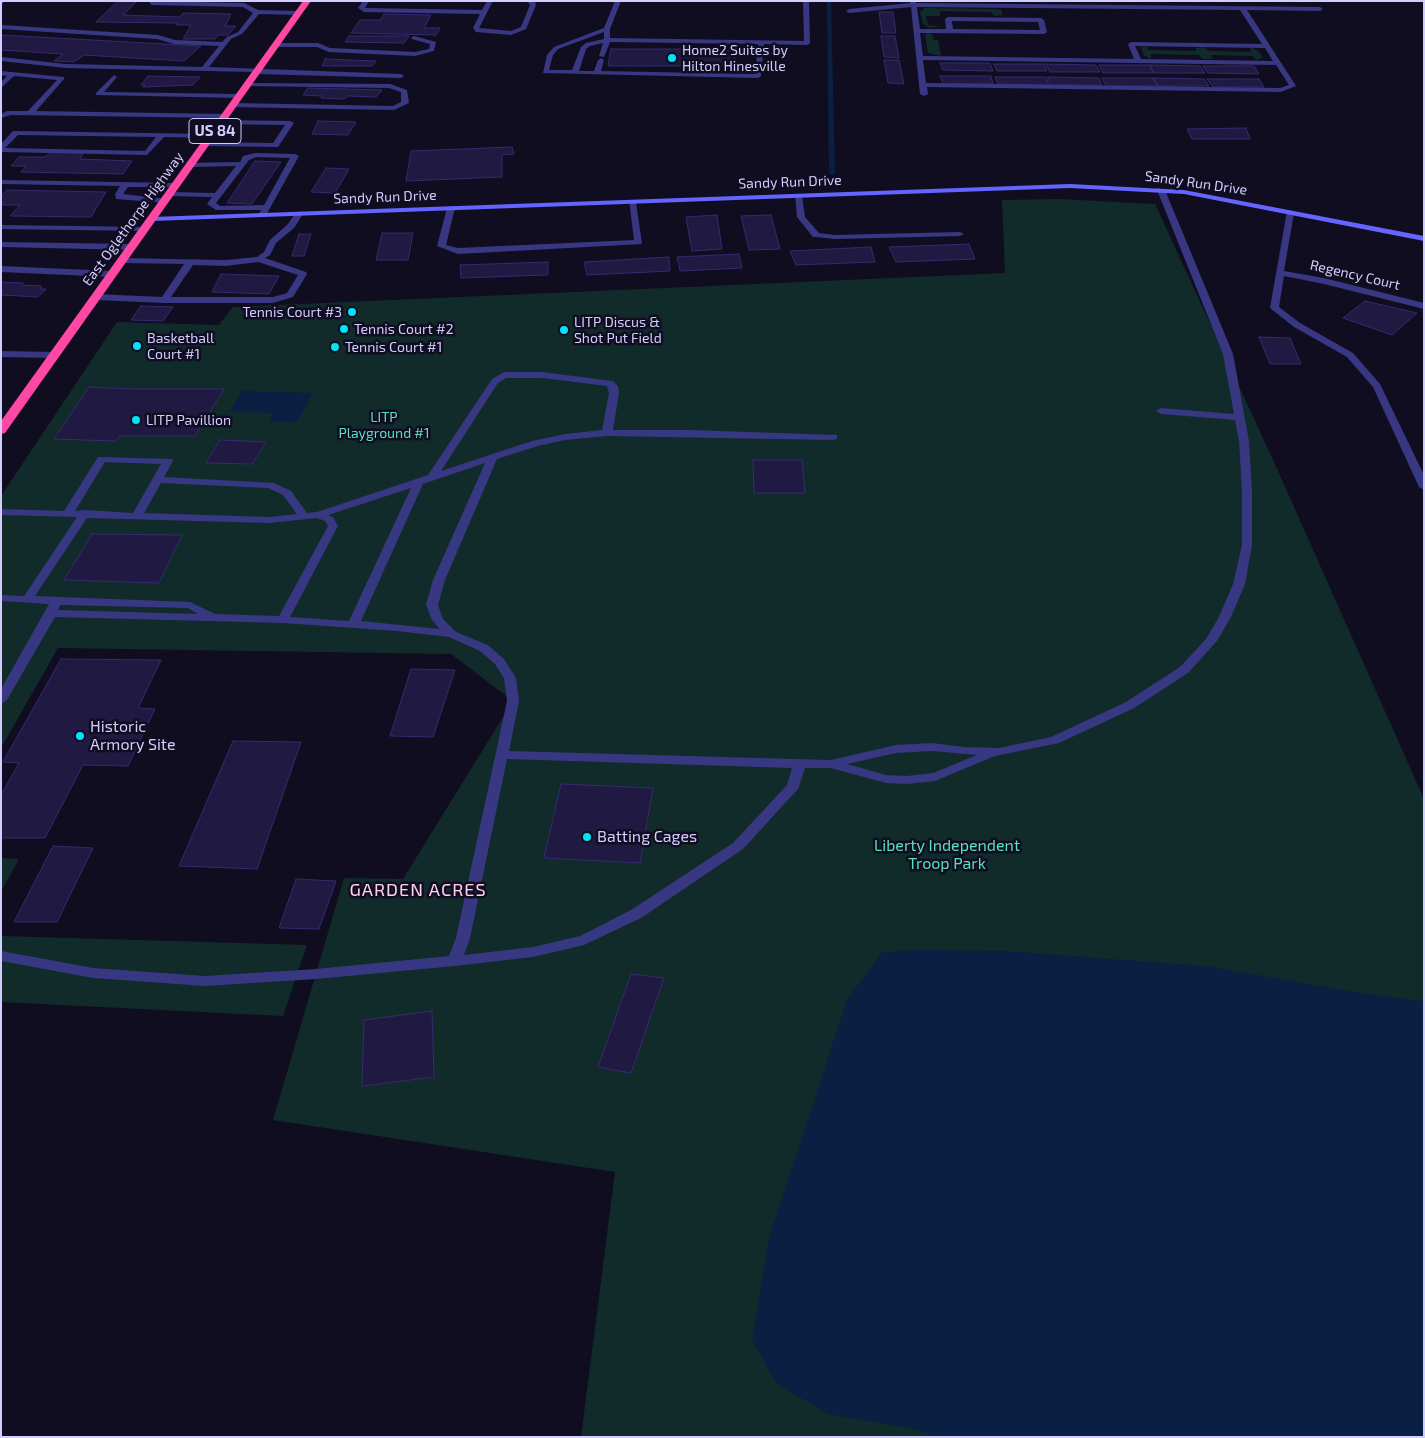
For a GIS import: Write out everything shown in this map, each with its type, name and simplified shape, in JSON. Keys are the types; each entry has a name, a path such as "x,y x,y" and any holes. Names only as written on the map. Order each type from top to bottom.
{"highway":[{"name":"East Oglethorpe Highway","path":"1,430 307,1"}],"street":[{"path":"366,1 361,8 364,10 484,12"},
{"path":"490,1 476,28 478,31 517,32 524,28 533,5 530,1"},
{"path":"597,73 607,40 607,29 618,1"},
{"path":"575,73 583,48 588,44 607,40 807,42 806,1"},
{"path":"152,3 244,5 257,12 299,13"},
{"path":"913,3 924,94"},
{"path":"849,11 913,3 1320,9"},
{"path":"1008,3 1012,20"},
{"path":"923,85 1281,90 1293,86 1242,8"},
{"path":"204,69 223,44 229,38 240,33 257,12"},
{"path":"916,31 1044,32 1041,20 948,19 950,31"},
{"path":"1,28 158,37 174,42 223,44"},
{"path":"607,29 562,44 550,55 545,72 758,76 761,42"},
{"path":"276,45 318,45 329,50 415,54 432,50 434,43 414,38"},
{"path":"1138,61 1131,44 1266,46"},
{"path":"920,58 1278,63"},
{"path":"1,59 66,66 401,76"},
{"path":"1,73 62,78 29,114"},
{"path":"1,86 12,74"},
{"path":"114,77 98,94 240,96"},
{"path":"233,105 394,108 405,103 405,91 390,86 247,85"},
{"path":"1,110 10,114"},
{"path":"1,116 29,114 223,119 290,123 275,145 206,144"},
{"path":"1,149 16,133 212,136"},
{"path":"1,149 147,153 161,136"},
{"path":"262,215 295,156 255,155 246,158 211,204 219,208 266,207"},
{"path":"191,165 242,164"},
{"path":"1,182 176,185"},
{"path":"126,184 119,197 167,198 217,195"},
{"name":"Sandy Run Drive","path":"152,219 1070,186 1184,192 1424,239"},
{"path":"831,764 886,779 907,780 935,776 978,758 1055,740 1130,705 1184,670 1211,641 1225,617 1239,584 1246,545 1247,483 1244,441 1228,354 1160,190"},
{"path":"798,196 801,218 816,235 835,238 960,234"},
{"path":"451,208 441,246 458,251 638,242 632,202"},
{"path":"1290,212 1274,308 1298,325 1350,355 1377,386 1423,484"},
{"path":"259,259 267,253 273,242 291,226 299,214"},
{"path":"1,227 145,229"},
{"path":"1,244 132,247"},
{"path":"96,297 165,300 273,300 290,295 303,274 259,259 226,263 122,260"},
{"path":"165,300 190,262"},
{"path":"1,269 112,274"},
{"name":"Regency Court","path":"1280,273 1324,281 1424,306"},
{"path":"1,354 55,355"},
{"path":"432,477 495,381 504,375 542,375 610,383 613,386 614,393 606,433"},
{"path":"1162,411 1240,417"},
{"path":"1,512 85,513 269,520 305,517 318,515 536,443 606,433 834,437"},
{"path":"452,634 438,620 432,605 439,580 493,457"},
{"path":"68,513 102,460 168,461 137,516"},
{"path":"157,480 270,485 287,493 305,517"},
{"path":"353,624 419,482"},
{"path":"27,600 85,513"},
{"path":"283,620 333,526 329,519 318,515"},
{"path":"1,598 190,605 214,618"},
{"path":"1,700 56,601"},
{"path":"51,613 283,620 397,627 452,634 484,648 500,662 510,678 513,701 463,938 455,961"},
{"path":"502,755 831,764 896,749 932,747 965,751 999,752"},
{"path":"1,956 93,973 205,981 316,974 455,961 533,952 584,940 636,914 738,846 793,786 800,764"}],"green space":[{"path":"925,8 992,9 1002,10 1002,15 995,16 991,12 940,11 940,16 926,16 928,25 940,26 930,28 923,24 920,12"},
{"path":"927,33 932,34 934,40 938,40 941,56 928,53 925,35"},
{"path":"1141,47 1148,47 1148,50 1196,51 1196,48 1204,47 1209,51 1251,52 1250,48 1253,48 1263,57 1256,60 1253,56 1211,55 1212,59 1203,59 1199,55 1151,54 1151,59 1144,56"},
{"name":"Liberty Independent Troop Park","path":"1059,199 1155,204 1274,462 1424,799 1424,1437 581,1437 615,1172 273,1120 344,878 403,879 513,701 451,654 58,648 1,748 1,496 117,322 219,325 234,307 1005,273 1002,200"},
{"path":"1,858 19,859 1,892"},
{"path":"1,936 307,945 283,1016 1,1002"}],"water":[{"path":"242,391 313,393 297,422 270,421 273,413 230,412"},
{"path":"909,950 1005,951 1205,966 1374,995 1424,1001 1424,1437 939,1437 908,1428 828,1414 776,1383 752,1340 769,1238 847,1000 881,953"}],"building":[{"path":"118,1 137,1 123,15 180,17 183,13 231,14 225,26 236,26 228,35 218,35 215,39 183,39 191,25 176,25 178,23 96,22"},
{"path":"879,12 893,12 896,33 882,33"},
{"path":"384,14 431,15 424,28 440,28 436,35 351,33 360,20 380,20"},
{"path":"1,35 201,46 184,61 84,55 74,62 54,61 63,54 1,50"},
{"path":"349,36 409,36 404,43 345,42"},
{"path":"881,36 895,36 899,58 884,57"},
{"name":"Home2 Suites by Hilton Hinesville","path":"611,49 735,49 735,66 608,66"},
{"path":"325,59 376,61 372,66 322,66"},
{"path":"884,60 899,60 904,84 888,83"},
{"path":"940,63 990,63 993,71 943,70"},
{"path":"994,64 1044,64 1047,71 997,71"},
{"path":"1046,64 1096,65 1100,72 1050,72"},
{"path":"1099,65 1150,65 1153,73 1103,73"},
{"path":"1150,65 1200,66 1205,73 1154,73"},
{"path":"1203,66 1254,66 1259,74 1208,73"},
{"path":"148,76 200,77 193,85 143,87 145,85 141,85"},
{"path":"940,76 991,76 993,84 943,84"},
{"path":"995,77 1046,77 1049,85 998,84"},
{"path":"1048,77 1099,78 1102,85 1051,85"},
{"path":"1102,78 1153,78 1157,86 1106,86"},
{"path":"1153,78 1204,79 1209,86 1158,86"},
{"path":"1207,79 1259,79 1264,87 1213,87"},
{"path":"308,88 382,90 376,97 348,96 344,99 303,95"},
{"path":"318,121 356,122 348,135 312,134"},
{"path":"1246,128 1250,139 1192,139 1187,129"},
{"path":"512,147 514,154 502,155 502,177 406,181 411,151"},
{"path":"51,152 83,153 80,159 132,161 123,174 21,172 26,166 11,166 19,157 45,157"},
{"path":"255,161 281,162 252,204 227,203"},
{"path":"326,168 349,169 335,193 311,192"},
{"path":"7,190 106,192 91,217 10,216 20,205 1,205 1,196"},
{"path":"717,215 722,249 692,251 686,217"},
{"path":"771,215 780,249 749,250 741,216"},
{"path":"382,233 413,233 408,260 376,260"},
{"path":"299,234 311,234 304,256 292,256"},
{"path":"969,244 975,259 896,262 889,247"},
{"path":"871,247 875,262 796,265 790,251"},
{"path":"739,254 742,268 680,271 677,257"},
{"path":"669,257 670,271 587,275 584,262"},
{"path":"548,262 548,275 461,278 460,265"},
{"path":"221,274 279,276 269,294 212,292"},
{"path":"1,282 23,283 22,285 42,286 40,289 46,289 38,297 1,295"},
{"path":"1365,301 1417,313 1392,335 1343,318"},
{"path":"141,306 173,307 163,321 131,320"},
{"path":"1259,337 1290,338 1301,364 1270,364"},
{"name":"LITP Pavillion","path":"89,387 224,389 195,436 120,436 116,441 54,439"},
{"path":"220,440 266,442 252,464 206,463"},
{"path":"753,460 802,460 805,493 754,493"},
{"path":"92,534 182,535 159,583 64,580"},
{"name":"Historic Armory Site","path":"61,659 161,660 138,708 155,709 128,766 83,765 45,838 1,838 1,795 19,763 3,762"},
{"path":"411,669 455,670 433,737 390,736"},
{"path":"233,741 301,742 257,869 179,866"},
{"path":"561,784 653,788 640,863 544,858"},
{"path":"53,846 93,848 57,922 14,922"},
{"path":"296,879 336,881 319,929 279,928"},
{"path":"631,974 664,978 631,1073 598,1067"},
{"path":"432,1011 434,1077 362,1086 364,1020"}],"waterway":[{"path":"829,1 832,173"}],"place":[{"name":"Home2 Suites by Hilton Hinesville","path":"672,58"},
{"name":"Tennis Court #3","path":"352,312"},
{"name":"Tennis Court #2","path":"344,329"},
{"name":"LITP Discus & Shot Put Field","path":"564,330"},
{"name":"Basketball Court #1","path":"137,346"},
{"name":"Tennis Court #1","path":"335,347"},
{"name":"LITP Pavillion","path":"136,420"},
{"name":"Historic Armory Site","path":"80,736"},
{"name":"Batting Cages","path":"587,837"}],"district":[{"name":"GARDEN ACRES","path":"418,890"}],"park label":[{"name":"LITP Playground #1","path":"384,426"}]}
